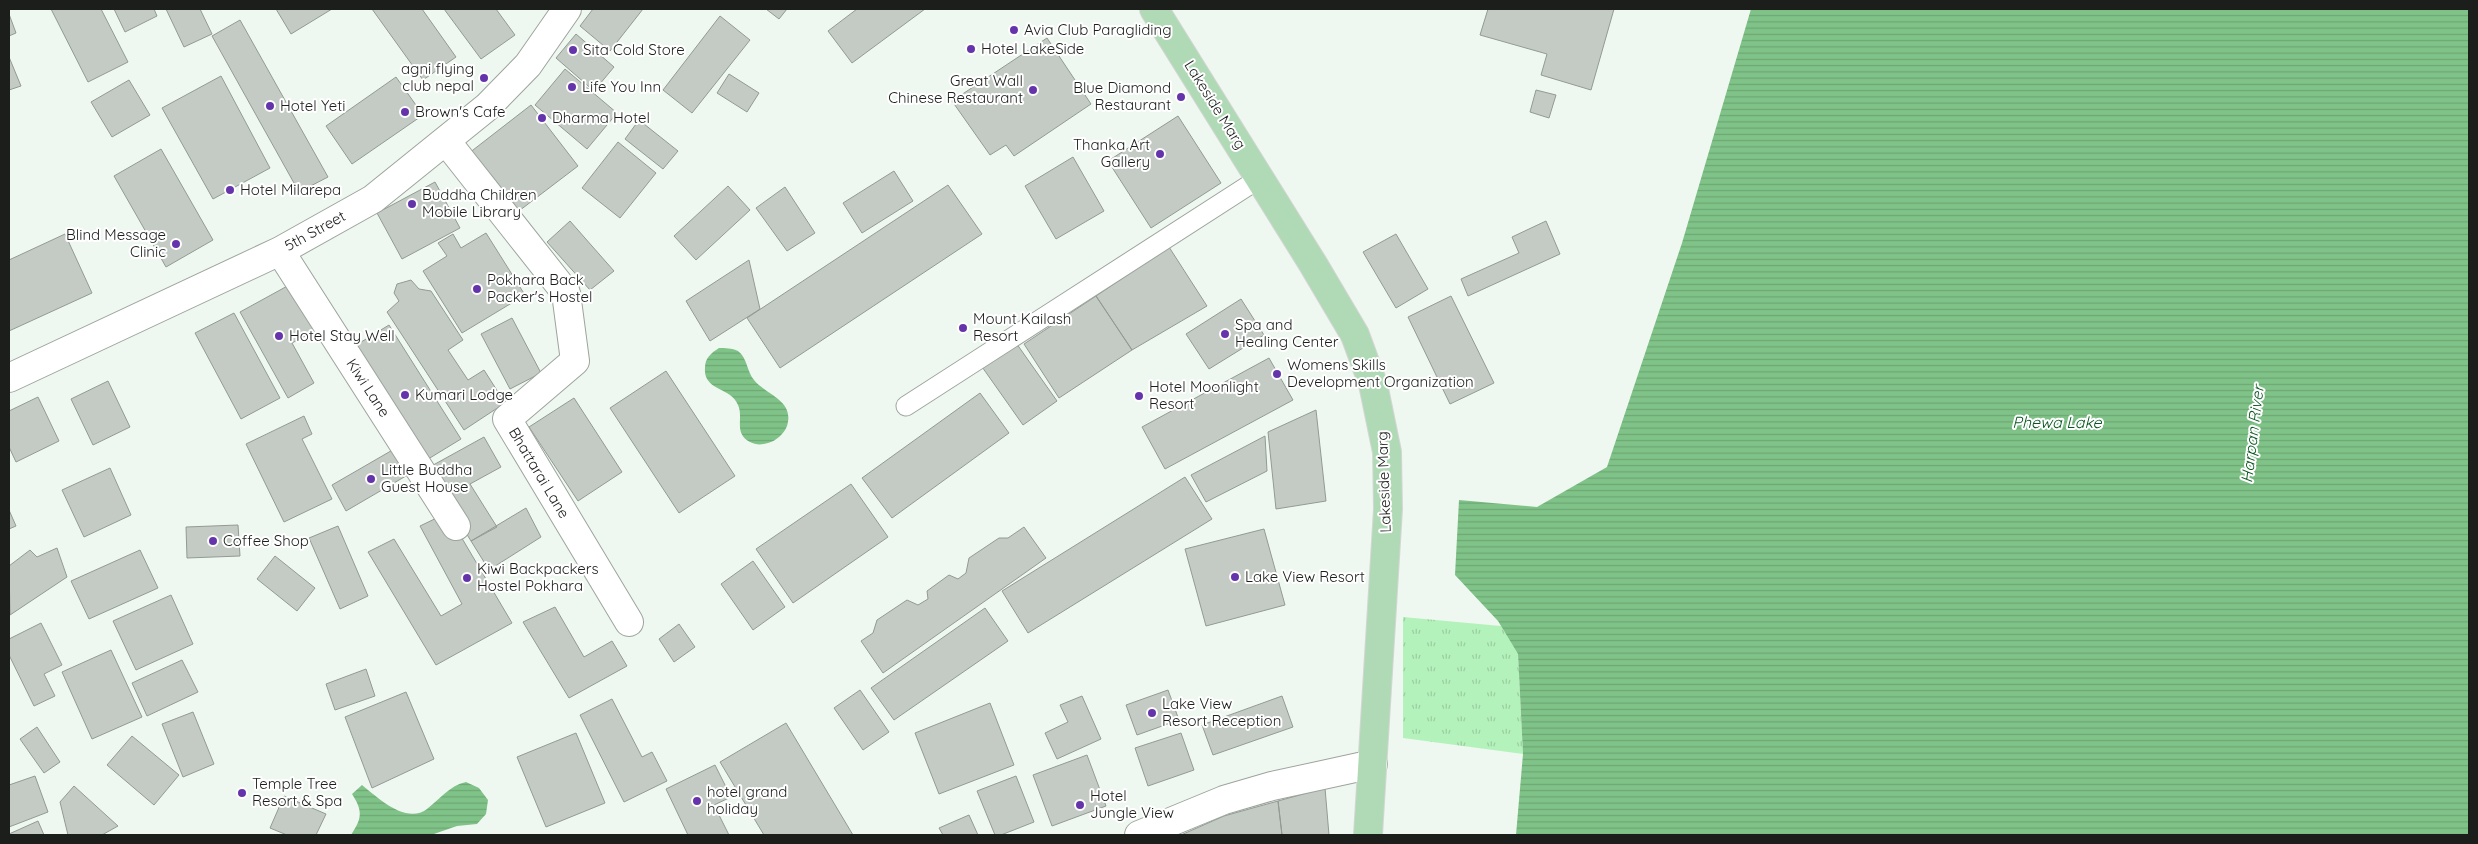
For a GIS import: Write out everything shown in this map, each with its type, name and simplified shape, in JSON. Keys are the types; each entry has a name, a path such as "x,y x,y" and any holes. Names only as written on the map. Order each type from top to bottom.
{"main road":[{"name":"Lakeside Marg","path":"1154,9 1314,264 1355,335 1374,384 1382,420 1386,452 1388,509 1368,835"}],"street":[{"name":"5th Street","path":"9,378 280,250 373,199 487,107 528,64 567,9"},
{"name":"Bhattarai Lane","path":"446,141 566,293 575,360 507,419 629,622"},
{"name":"Kiwi Lane","path":"280,250 456,526"},
{"path":"1139,835 1224,800 1272,786 1373,764"}],"lane":[{"path":"906,406 1260,178"}],"green space":[{"path":"1403,617 1501,626 1518,654 1523,754 1403,738"}],"water":[{"name":"Phewa Lake","path":"1751,9 2469,9 2469,835 1516,835 1523,754 1518,654 1498,621 1455,575 1459,500 1537,507 1607,467 1682,243"},
{"path":"719,348 738,351 754,380 778,399 787,410 786,429 774,441 759,444 752,443 745,438 740,430 740,410 738,405 730,395 708,381 705,368 706,361"},
{"path":"466,782 479,788 488,800 486,814 477,824 457,826 431,835 351,835 360,814 352,794 362,785 392,808 410,814 419,813 427,809 450,789"}],"building":[{"path":"51,9 101,9 128,62 88,82"},
{"path":"114,9 154,9 157,16 125,32"},
{"path":"166,9 200,9 212,34 184,47"},
{"path":"276,9 332,9 291,34"},
{"path":"372,9 422,9 456,57 423,80"},
{"path":"444,9 496,9 515,35 481,59"},
{"path":"593,9 643,9 610,51 580,26"},
{"path":"766,9 787,9 779,19"},
{"path":"857,9 925,9 852,63 828,31"},
{"path":"1488,9 1614,9 1591,90 1541,75 1547,54 1480,35"},
{"path":"9,14 16,33 9,36"},
{"path":"720,16 750,40 692,113 663,90"},
{"name":"Hotel Yeti","path":"240,20 328,177 299,192 212,36"},
{"path":"576,34 614,67 594,91 556,58"},
{"path":"1047,38 1091,104 1014,156 1006,145 990,155 952,101"},
{"path":"9,57 21,86 9,90"},
{"path":"565,69 617,113 587,149 535,105"},
{"path":"729,74 759,93 747,112 717,93"},
{"path":"221,76 270,168 213,199 162,108"},
{"path":"396,77 423,115 352,164 326,126"},
{"path":"129,80 150,115 112,137 91,102"},
{"path":"1536,90 1556,95 1549,118 1530,112"},
{"path":"531,105 578,166 511,217 464,157"},
{"path":"1178,116 1221,183 1151,228 1108,161"},
{"path":"639,120 678,151 663,169 625,139"},
{"path":"618,142 656,173 620,218 582,188"},
{"path":"161,149 213,240 166,267 114,176"},
{"path":"1073,157 1104,211 1056,239 1025,186"},
{"path":"894,171 913,201 862,233 843,203"},
{"path":"435,182 460,228 402,259 377,213"},
{"path":"948,185 982,234 780,368 747,318"},
{"path":"728,186 750,210 696,260 674,236"},
{"path":"785,187 815,233 787,251 756,208"},
{"path":"570,221 614,271 590,290 547,242"},
{"path":"1546,221 1560,254 1468,296 1461,279 1519,253 1512,237"},
{"path":"486,233 525,295 462,333 423,271 447,256 438,243 453,234 461,248"},
{"path":"65,234 92,293 9,331 9,260"},
{"path":"1396,234 1428,289 1396,308 1363,252"},
{"path":"1169,247 1207,306 1132,350 1096,296"},
{"path":"749,260 760,309 710,341 686,301"},
{"path":"411,280 419,289 431,291 463,340 448,350 468,380 484,370 505,403 464,430 387,312 399,301 394,293 397,284"},
{"name":"Hotel Stay Well","path":"291,284 316,330 292,343 314,383 288,398 240,312"},
{"path":"1096,296 1132,350 1059,398 1024,344"},
{"path":"1451,296 1494,383 1450,404 1408,317"},
{"name":"Spa and Healing Center","path":"1241,299 1264,335 1209,369 1186,334"},
{"path":"234,313 280,398 241,419 195,333"},
{"path":"512,318 541,373 510,389 481,334"},
{"name":"Kumari Lodge","path":"389,325 461,439 420,464 348,350"},
{"path":"1014,340 1057,401 1023,425 980,364"},
{"path":"1269,358 1293,400 1165,469 1142,427"},
{"path":"666,371 735,476 679,513 610,408"},
{"path":"108,381 130,427 93,445 71,399"},
{"path":"980,393 1009,433 892,518 862,478"},
{"path":"38,397 59,441 16,462 9,447 9,411"},
{"path":"574,398 622,472 578,501 529,427"},
{"path":"1316,410 1326,501 1276,509 1268,432"},
{"path":"304,416 312,434 302,439 332,499 284,522 246,444"},
{"path":"1265,436 1267,471 1206,502 1191,475"},
{"path":"484,437 501,467 470,484 497,527 471,541 426,469"},
{"name":"Little Buddha Guest House","path":"396,448 411,473 346,511 332,485"},
{"path":"110,468 131,515 84,537 62,490"},
{"path":"1185,477 1212,519 1028,633 1002,591"},
{"path":"851,484 888,537 793,603 756,549"},
{"path":"526,508 541,537 489,570 471,541"},
{"path":"9,510 16,526 9,529"},
{"name":"Kiwi Backpackers Hostel Pokhara","path":"447,513 512,623 436,665 368,552 394,539 441,616 462,604 420,526"},
{"name":"Coffee Shop","path":"238,525 240,556 187,558 186,527"},
{"path":"338,526 368,596 340,609 309,538"},
{"path":"1024,527 1046,558 883,673 861,641 873,633 877,620 907,600 918,605 928,599 927,591 949,575 958,579 966,573 969,558 999,538 1008,538"},
{"name":"Lake View Resort","path":"1264,529 1285,605 1206,626 1185,549"},
{"path":"57,548 67,577 10,615 9,566 30,550 37,557"},
{"path":"140,550 158,588 89,619 71,581"},
{"path":"275,556 315,588 297,611 257,579"},
{"path":"753,561 785,607 753,630 721,584"},
{"path":"171,595 193,644 136,670 113,621"},
{"path":"555,607 584,657 612,641 627,666 569,698 523,622"},
{"path":"985,608 1008,641 894,720 871,688"},
{"path":"41,623 62,665 44,674 55,696 34,706 9,655 9,639"},
{"path":"679,624 695,647 674,662 659,639"},
{"path":"111,650 142,717 92,739 62,672"},
{"path":"182,660 198,692 147,716 132,683"},
{"path":"366,669 375,696 335,710 326,684"},
{"path":"860,690 889,732 863,750 834,708"},
{"name":"Lake View Resort Reception","path":"1168,690 1179,720 1137,735 1126,705"},
{"path":"406,692 434,759 372,788 345,717"},
{"path":"1082,696 1101,739 1057,759 1045,733 1068,722 1060,705"},
{"path":"1282,696 1293,727 1213,755 1202,725"},
{"path":"612,699 642,757 652,752 667,781 624,802 580,715"},
{"path":"990,703 1014,765 939,794 915,733"},
{"path":"193,712 214,764 183,777 162,724"},
{"path":"786,723 853,835 764,835 720,762"},
{"path":"37,727 60,762 44,773 20,739"},
{"path":"576,733 605,803 546,827 517,757"},
{"path":"1181,733 1194,770 1148,786 1135,748"},
{"path":"132,736 179,775 154,805 107,765"},
{"path":"1087,755 1106,806 1052,826 1033,775"},
{"name":"hotel grand holiday","path":"715,765 731,797 714,805 729,835 688,835 666,789"},
{"path":"35,776 48,812 9,827 9,785"},
{"path":"1016,776 1034,822 1001,835 995,835 977,791"},
{"path":"74,786 118,826 102,835 68,835 60,802"},
{"path":"1325,788 1329,835 1282,835 1278,801"},
{"path":"284,796 326,814 316,835 287,835 270,828"},
{"path":"1278,801 1282,835 1181,835 1224,816"},
{"path":"969,815 978,835 943,835 939,828"},
{"path":"38,821 44,835 9,835 9,834"}],"place":[{"name":"Avia Club Paragliding","path":"1014,30"},
{"name":"Hotel LakeSide","path":"971,49"},
{"name":"Sita Cold Store","path":"573,50"},
{"name":"agni flying club nepal","path":"484,78"},
{"name":"Life You Inn","path":"572,87"},
{"name":"Great Wall Chinese Restaurant","path":"1033,90"},
{"name":"Blue Diamond Restaurant","path":"1181,97"},
{"name":"Hotel Yeti","path":"270,106"},
{"name":"Brown's Cafe","path":"405,112"},
{"name":"Dharma Hotel","path":"542,118"},
{"name":"Thanka Art Gallery","path":"1160,154"},
{"name":"Hotel Milarepa","path":"230,190"},
{"name":"Buddha Children Mobile Library","path":"412,204"},
{"name":"Blind Message Clinic","path":"176,244"},
{"name":"Pokhara Back Packer's Hostel","path":"477,289"},
{"name":"Mount Kailash Resort","path":"963,328"},
{"name":"Spa and Healing Center","path":"1225,334"},
{"name":"Hotel Stay Well","path":"279,336"},
{"name":"Womens Skills Development Organization","path":"1277,374"},
{"name":"Kumari Lodge","path":"405,395"},
{"name":"Hotel Moonlight Resort","path":"1139,396"},
{"name":"Little Buddha Guest House","path":"371,479"},
{"name":"Coffee Shop","path":"213,541"},
{"name":"Lake View Resort","path":"1235,577"},
{"name":"Kiwi Backpackers Hostel Pokhara","path":"467,578"},
{"name":"Lake View Resort Reception","path":"1152,713"},
{"name":"Temple Tree Resort & Spa","path":"242,793"},
{"name":"hotel grand holiday","path":"697,801"},
{"name":"Hotel Jungle View","path":"1080,805"}],"water label":[{"name":"Harpan River","path":"2252,434"}]}
